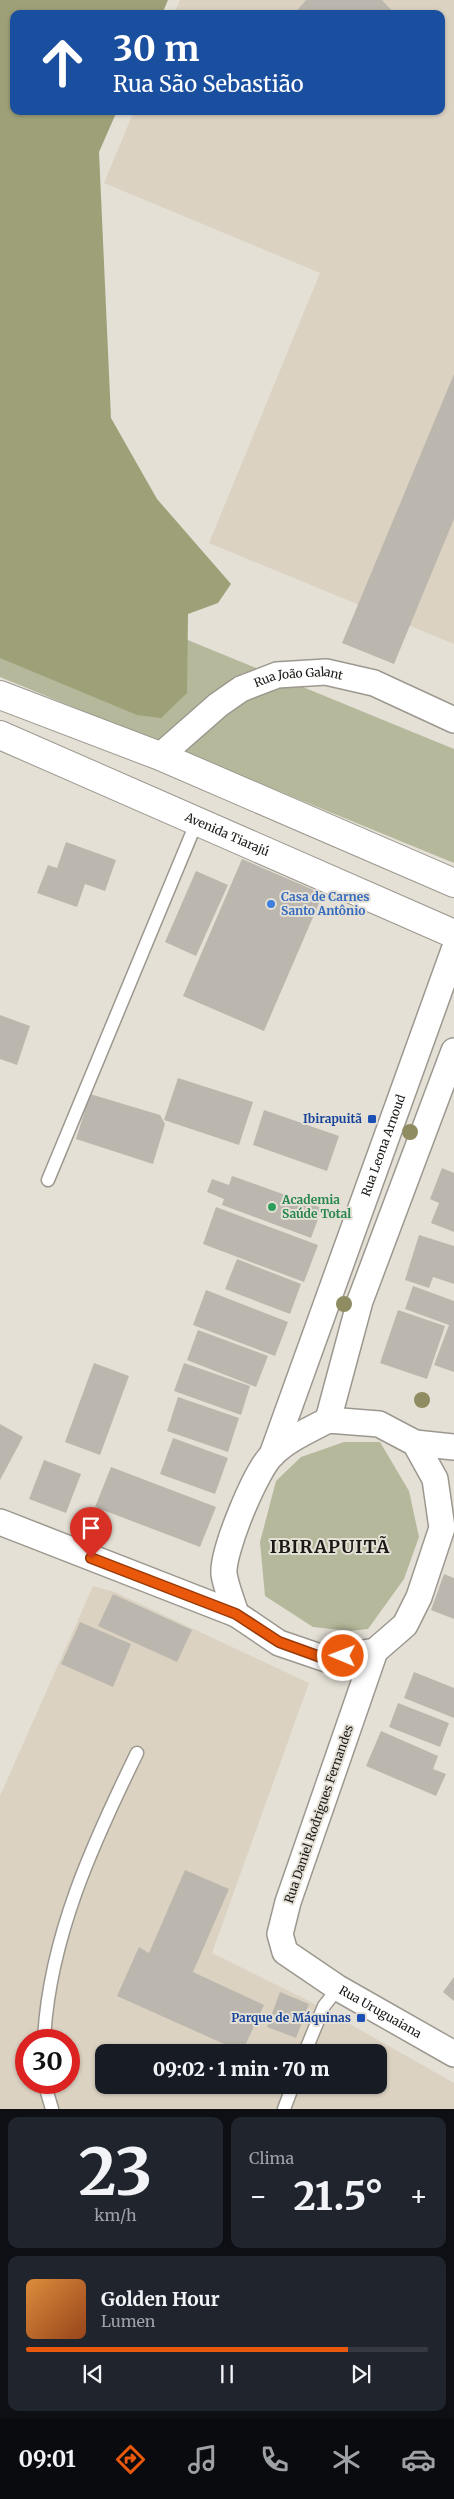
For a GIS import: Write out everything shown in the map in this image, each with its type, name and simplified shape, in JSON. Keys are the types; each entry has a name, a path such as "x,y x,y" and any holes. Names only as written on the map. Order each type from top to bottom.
{"main road":[{"path":"0,695 160,756 454,883"},
{"name":"Avenida Tiarajú","path":"0,735 454,934"}],"street":[{"name":"Rua João Galant","path":"160,756 218,705 241,689 277,675 326,672 374,683 454,720"},
{"name":"Rua Leona Arnoud","path":"272,1454 454,950"},
{"path":"328,1420 360,1300 454,1051"},
{"path":"236,1614 224,1572 235,1528 250,1489 272,1454 304,1432 328,1420 379,1424 415,1442 454,1448"},
{"path":"0,1522 236,1614 279,1642 326,1659 375,1651 405,1625 419,1597 442,1528 435,1479 415,1442"},
{"name":"Rua Daniel Rodrigues Fernandes","path":"307,1967 285,1952 280,1934 288,1902 375,1651"},
{"name":"Rua Uruguaiana","path":"307,1967 338,1988 454,2054"}],"lane":[{"path":"48,1180 197,821"},
{"path":"45,2029 46,2005 70,1908 96,1836 137,1753"},
{"path":"308,2044 324,2006 338,1988"},
{"path":"48,2094 52,2109"},
{"path":"284,2109 290,2094"}],"shaded area":[{"path":"180,0 454,0 454,644 209,543 320,273 104,183 132,115 445,115 445,10 176,10"},
{"name":"Parque de Máquinas","path":"93,1586 115,1592 309,1683 212,1953 311,2002 385,2044 95,2044 95,2094 387,2094 387,2045 454,2083 454,2109 0,2109 0,1796"}],"green space":[{"path":"0,0 168,0 164,10 10,10 10,115 115,115 99,152 111,418 157,499 231,584 218,603 188,614 187,693 161,718 137,715 0,658"},
{"path":"0,563 454,749 454,863 0,677"},
{"path":"344,1442 380,1442 409,1491 419,1537 404,1579 368,1629 350,1631 313,1627 265,1596 260,1542 276,1481 301,1457"}],"building":[{"path":"306,0 382,0 391,10 297,10"},
{"path":"454,374 454,519 394,664 342,643"},
{"path":"66,842 116,860 105,891 85,884 77,907 37,893 48,865 57,868"},
{"path":"242,859 323,894 264,1031 183,996"},
{"path":"196,871 228,885 196,956 165,942"},
{"path":"0,1015 30,1026 17,1065 0,1059"},
{"path":"178,1078 253,1102 239,1145 164,1120"},
{"path":"90,1094 160,1115 165,1124 153,1164 76,1139"},
{"path":"264,1110 339,1136 327,1171 253,1145"},
{"path":"442,1168 454,1173 454,1232 431,1223 439,1203 430,1199"},
{"name":"Academia Saúde Total","path":"232,1176 322,1208 311,1238 222,1205 224,1199 207,1192 212,1179 229,1185"},
{"path":"216,1207 318,1245 304,1282 203,1244"},
{"path":"419,1235 454,1246 454,1284 433,1277 429,1288 405,1280"},
{"path":"237,1259 301,1284 290,1314 225,1289"},
{"path":"413,1286 454,1301 454,1372 434,1365 449,1325 405,1309"},
{"path":"206,1290 288,1322 275,1356 193,1325"},
{"path":"398,1310 445,1326 427,1379 380,1363"},
{"path":"198,1330 268,1356 256,1387 187,1360"},
{"path":"94,1363 129,1376 100,1455 65,1442"},
{"path":"184,1363 250,1386 241,1415 174,1391"},
{"path":"178,1397 239,1418 228,1452 167,1431"},
{"path":"0,1424 23,1437 0,1480"},
{"path":"173,1438 228,1458 215,1494 160,1474"},
{"path":"44,1460 81,1474 66,1513 29,1499"},
{"path":"111,1467 216,1507 200,1547 95,1507"},
{"path":"444,1574 454,1578 454,1619 431,1610"},
{"path":"113,1594 192,1630 177,1662 98,1626"},
{"path":"80,1622 131,1644 113,1687 61,1664"},
{"path":"414,1672 454,1688 454,1718 404,1698"},
{"path":"398,1703 449,1723 440,1747 389,1727"},
{"path":"381,1731 438,1756 433,1769 446,1774 436,1796 366,1766"},
{"path":"185,1870 229,1889 193,1972 264,2005 246,2044 224,2044 117,1996 139,1947 149,1953"},
{"path":"454,1977 454,2001 443,1992"},
{"path":"280,1992 309,2004 296,2038 267,2027"}],"place":[{"name":"Casa de Carnes Santo Antônio","path":"271,904"},
{"name":"Ibirapuitã","path":"372,1119"},
{"name":"Academia Saúde Total","path":"272,1207"},
{"name":"Parque de Máquinas","path":"361,2018"}],"district":[{"name":"IBIRAPUITÃ","path":"330,1547"}],"route":[{"path":"91,1558 236,1614 279,1642 326,1659 343,1656"}]}
